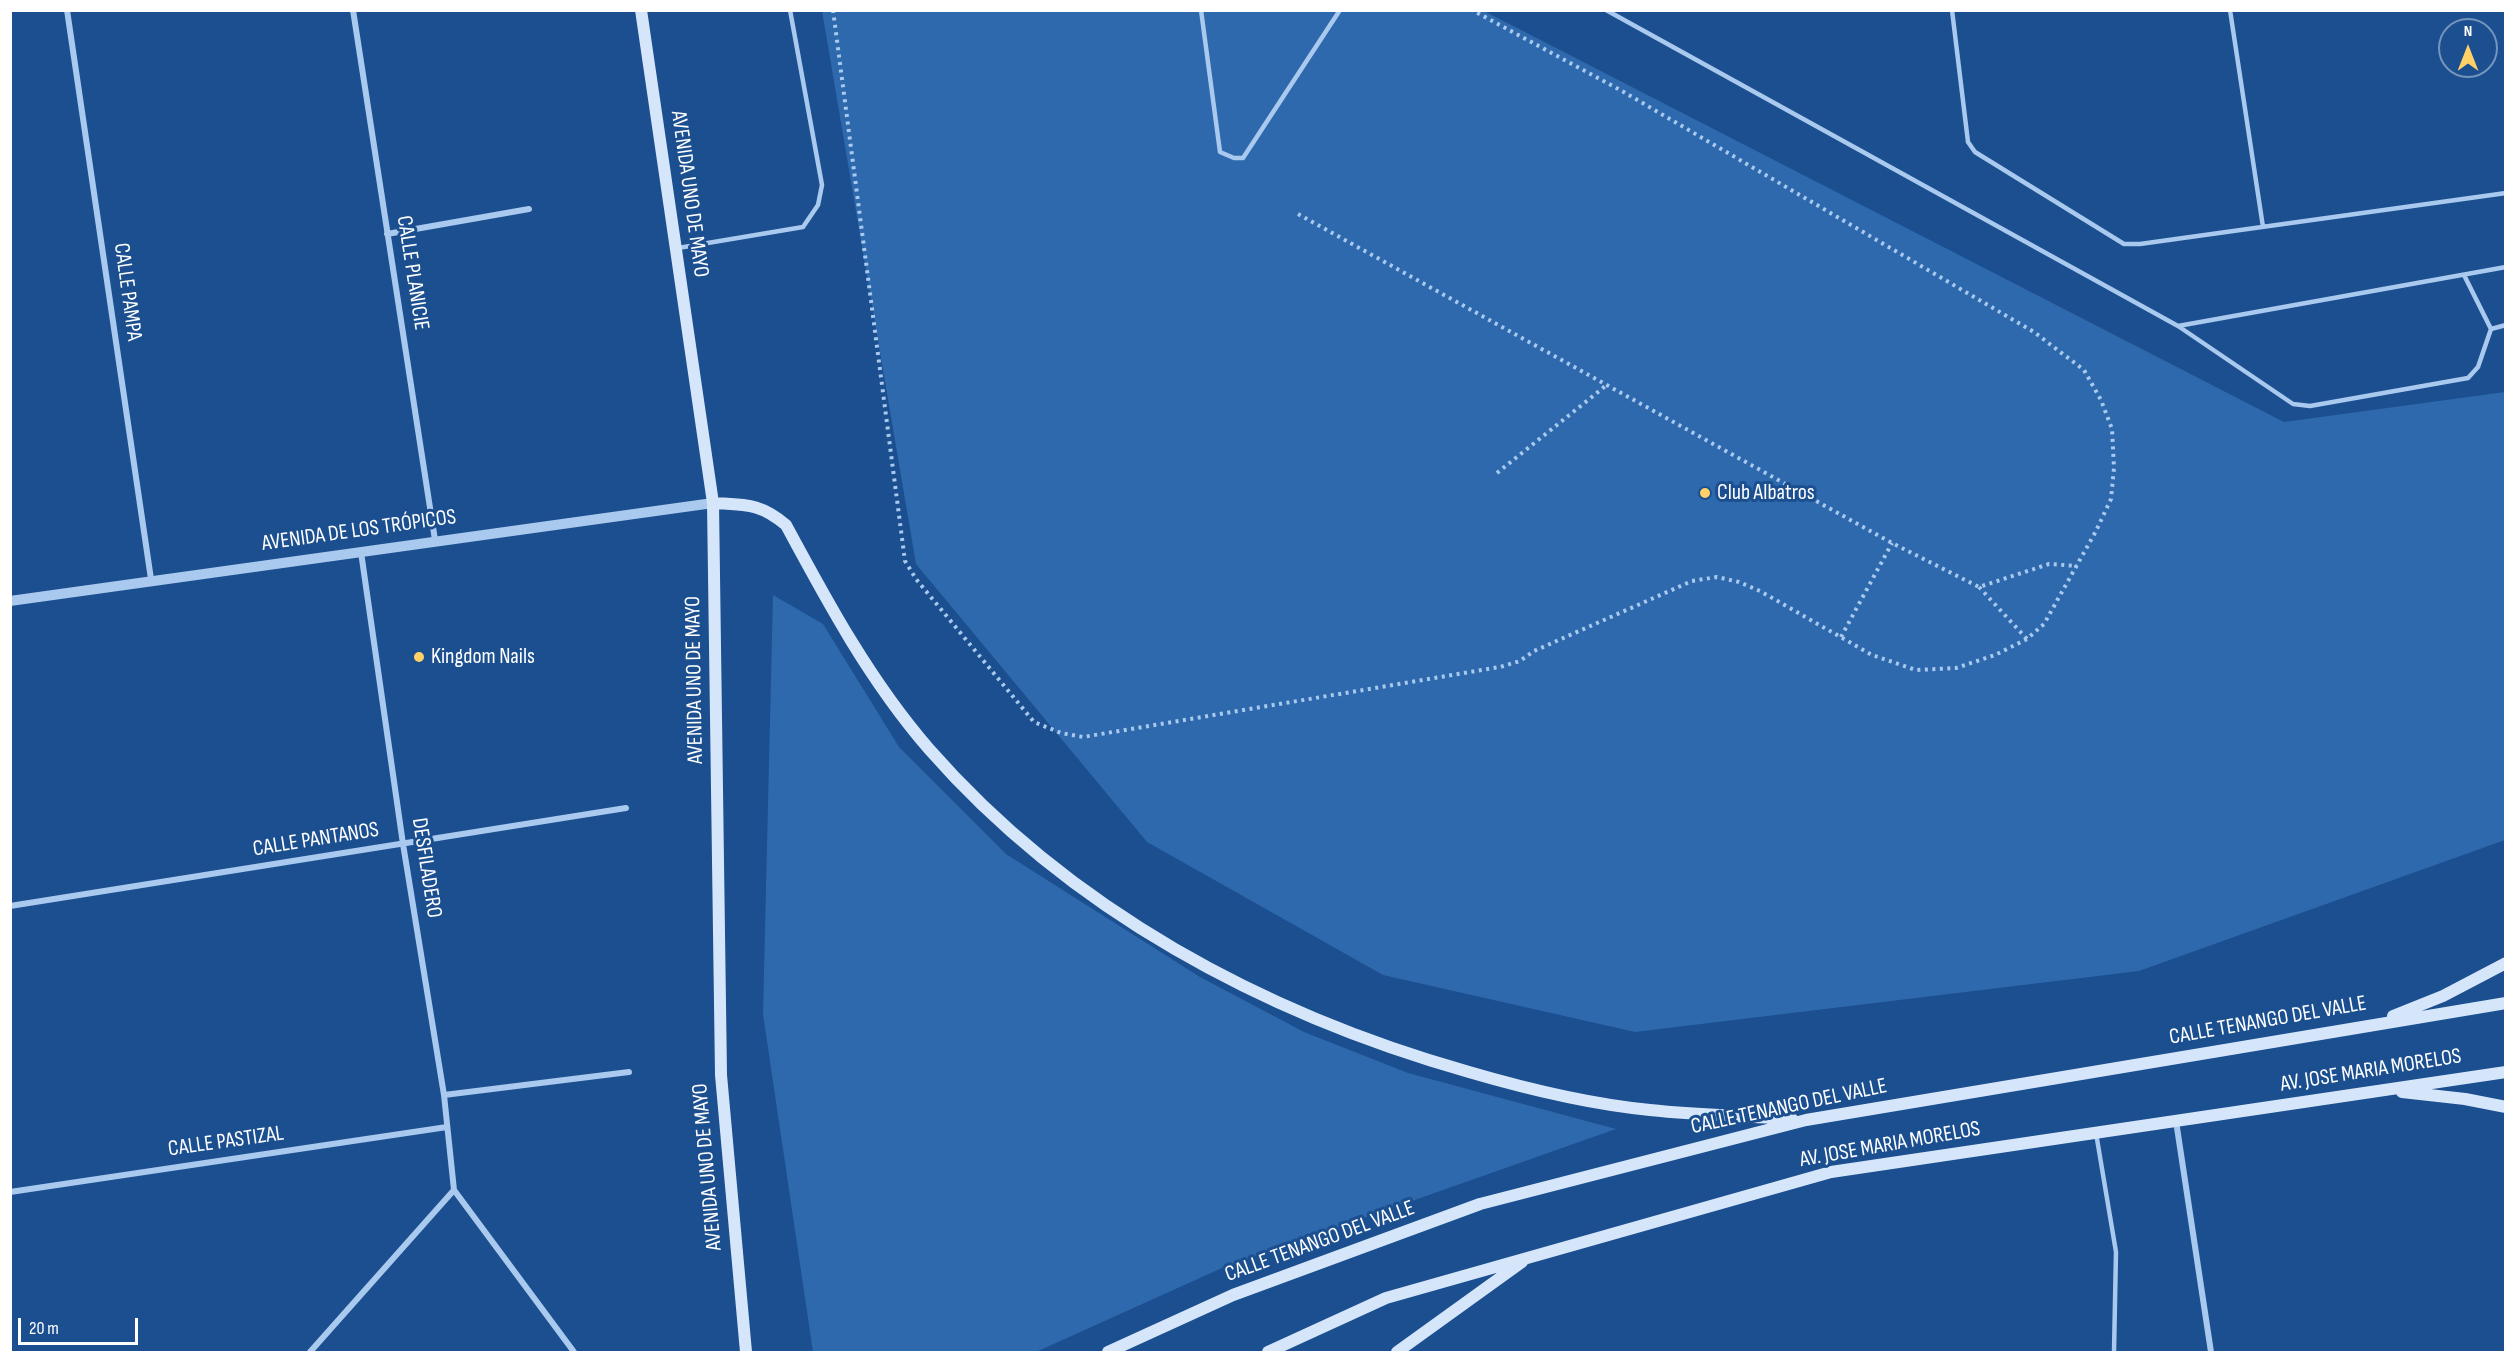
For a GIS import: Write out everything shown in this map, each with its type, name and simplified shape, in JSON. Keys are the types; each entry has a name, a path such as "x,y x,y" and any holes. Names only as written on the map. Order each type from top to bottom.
{"main road":[{"name":"AVENIDA UNO DE MAYO","path":"640,10 713,503 721,1075 746,1353"},
{"path":"713,503 751,505 770,511 786,525 858,654 928,747 968,790 1055,870 1154,937 1281,1004 1358,1036 1437,1063 1507,1083 1650,1110 1806,1119"},
{"path":"2374,1024 2442,996 2505,963"},
{"name":"CALLE TENANGO DEL VALLE","path":"1108,1353 1233,1295 1480,1204 1806,1119 2505,1003"},
{"name":"AV. JOSE MARIA MORELOS","path":"1268,1353 1386,1298 1831,1172 2505,1072"},
{"path":"2385,1090 2465,1099 2505,1107"},
{"path":"1397,1353 1529,1257"}],"street":[{"name":"CALLE PAMPA","path":"67,10 151,579"},
{"name":"CALLE PLANICIE","path":"353,10 435,540"},
{"path":"387,234 529,208"},
{"name":"AVENIDA DE LOS TRÓPICOS","path":"10,601 151,579 713,503"},
{"name":"DESFILADERO","path":"361,552 403,844 444,1095 454,1190"},
{"name":"CALLE PANTANOS","path":"10,906 626,808"},
{"path":"444,1095 629,1072"},
{"path":"2176,1122 2211,1353"},
{"name":"CALLE PASTIZAL","path":"10,1192 447,1127"},
{"path":"310,1353 454,1190 574,1353"}],"lane":[{"path":"676,249 803,227 818,205 822,185 790,10"},
{"path":"1201,10 1220,152 1234,158 1243,158 1340,10"},
{"path":"1606,10 2178,326 2294,404 2310,406 2468,378 2478,367 2491,329 2464,275"},
{"path":"1952,10 1968,142 1982,158 2124,244 2140,244 2505,194"},
{"path":"2230,10 2263,227"},
{"path":"2178,326 2505,267"},
{"path":"2491,329 2505,325"},
{"path":"2096,1133 2116,1252 2114,1353"}],"path":[{"path":"833,10 905,561 923,587 1034,722 1061,734 1083,737 1500,667 1520,661 1534,651 1692,581 1717,577 1739,582 1760,591 1872,655 1916,670 1956,668 1995,655 2027,639 2044,624 2077,566 2110,499 2114,468 2112,429 2101,400 2084,370 2034,332 1622,91 1472,10"},
{"path":"1298,214 1892,543 1979,587 2027,639"},
{"path":"1497,473 1608,384"},
{"path":"1841,637 1892,543"},
{"path":"1979,587 2049,564 2077,566"}],"shaded area":[{"name":"Club Albatros","path":"822,11 1484,11 2284,422 2505,392 2505,840 2139,971 1635,1032 1383,975 1147,842 916,564"},
{"path":"773,595 823,624 899,747 1006,854 1200,977 1304,1032 1408,1073 1616,1129 1222,1268 1036,1352 813,1352 763,1014"}],"place":[{"name":"Club Albatros","path":"1705,493"},
{"name":"Kingdom Nails","path":"419,657"}]}
